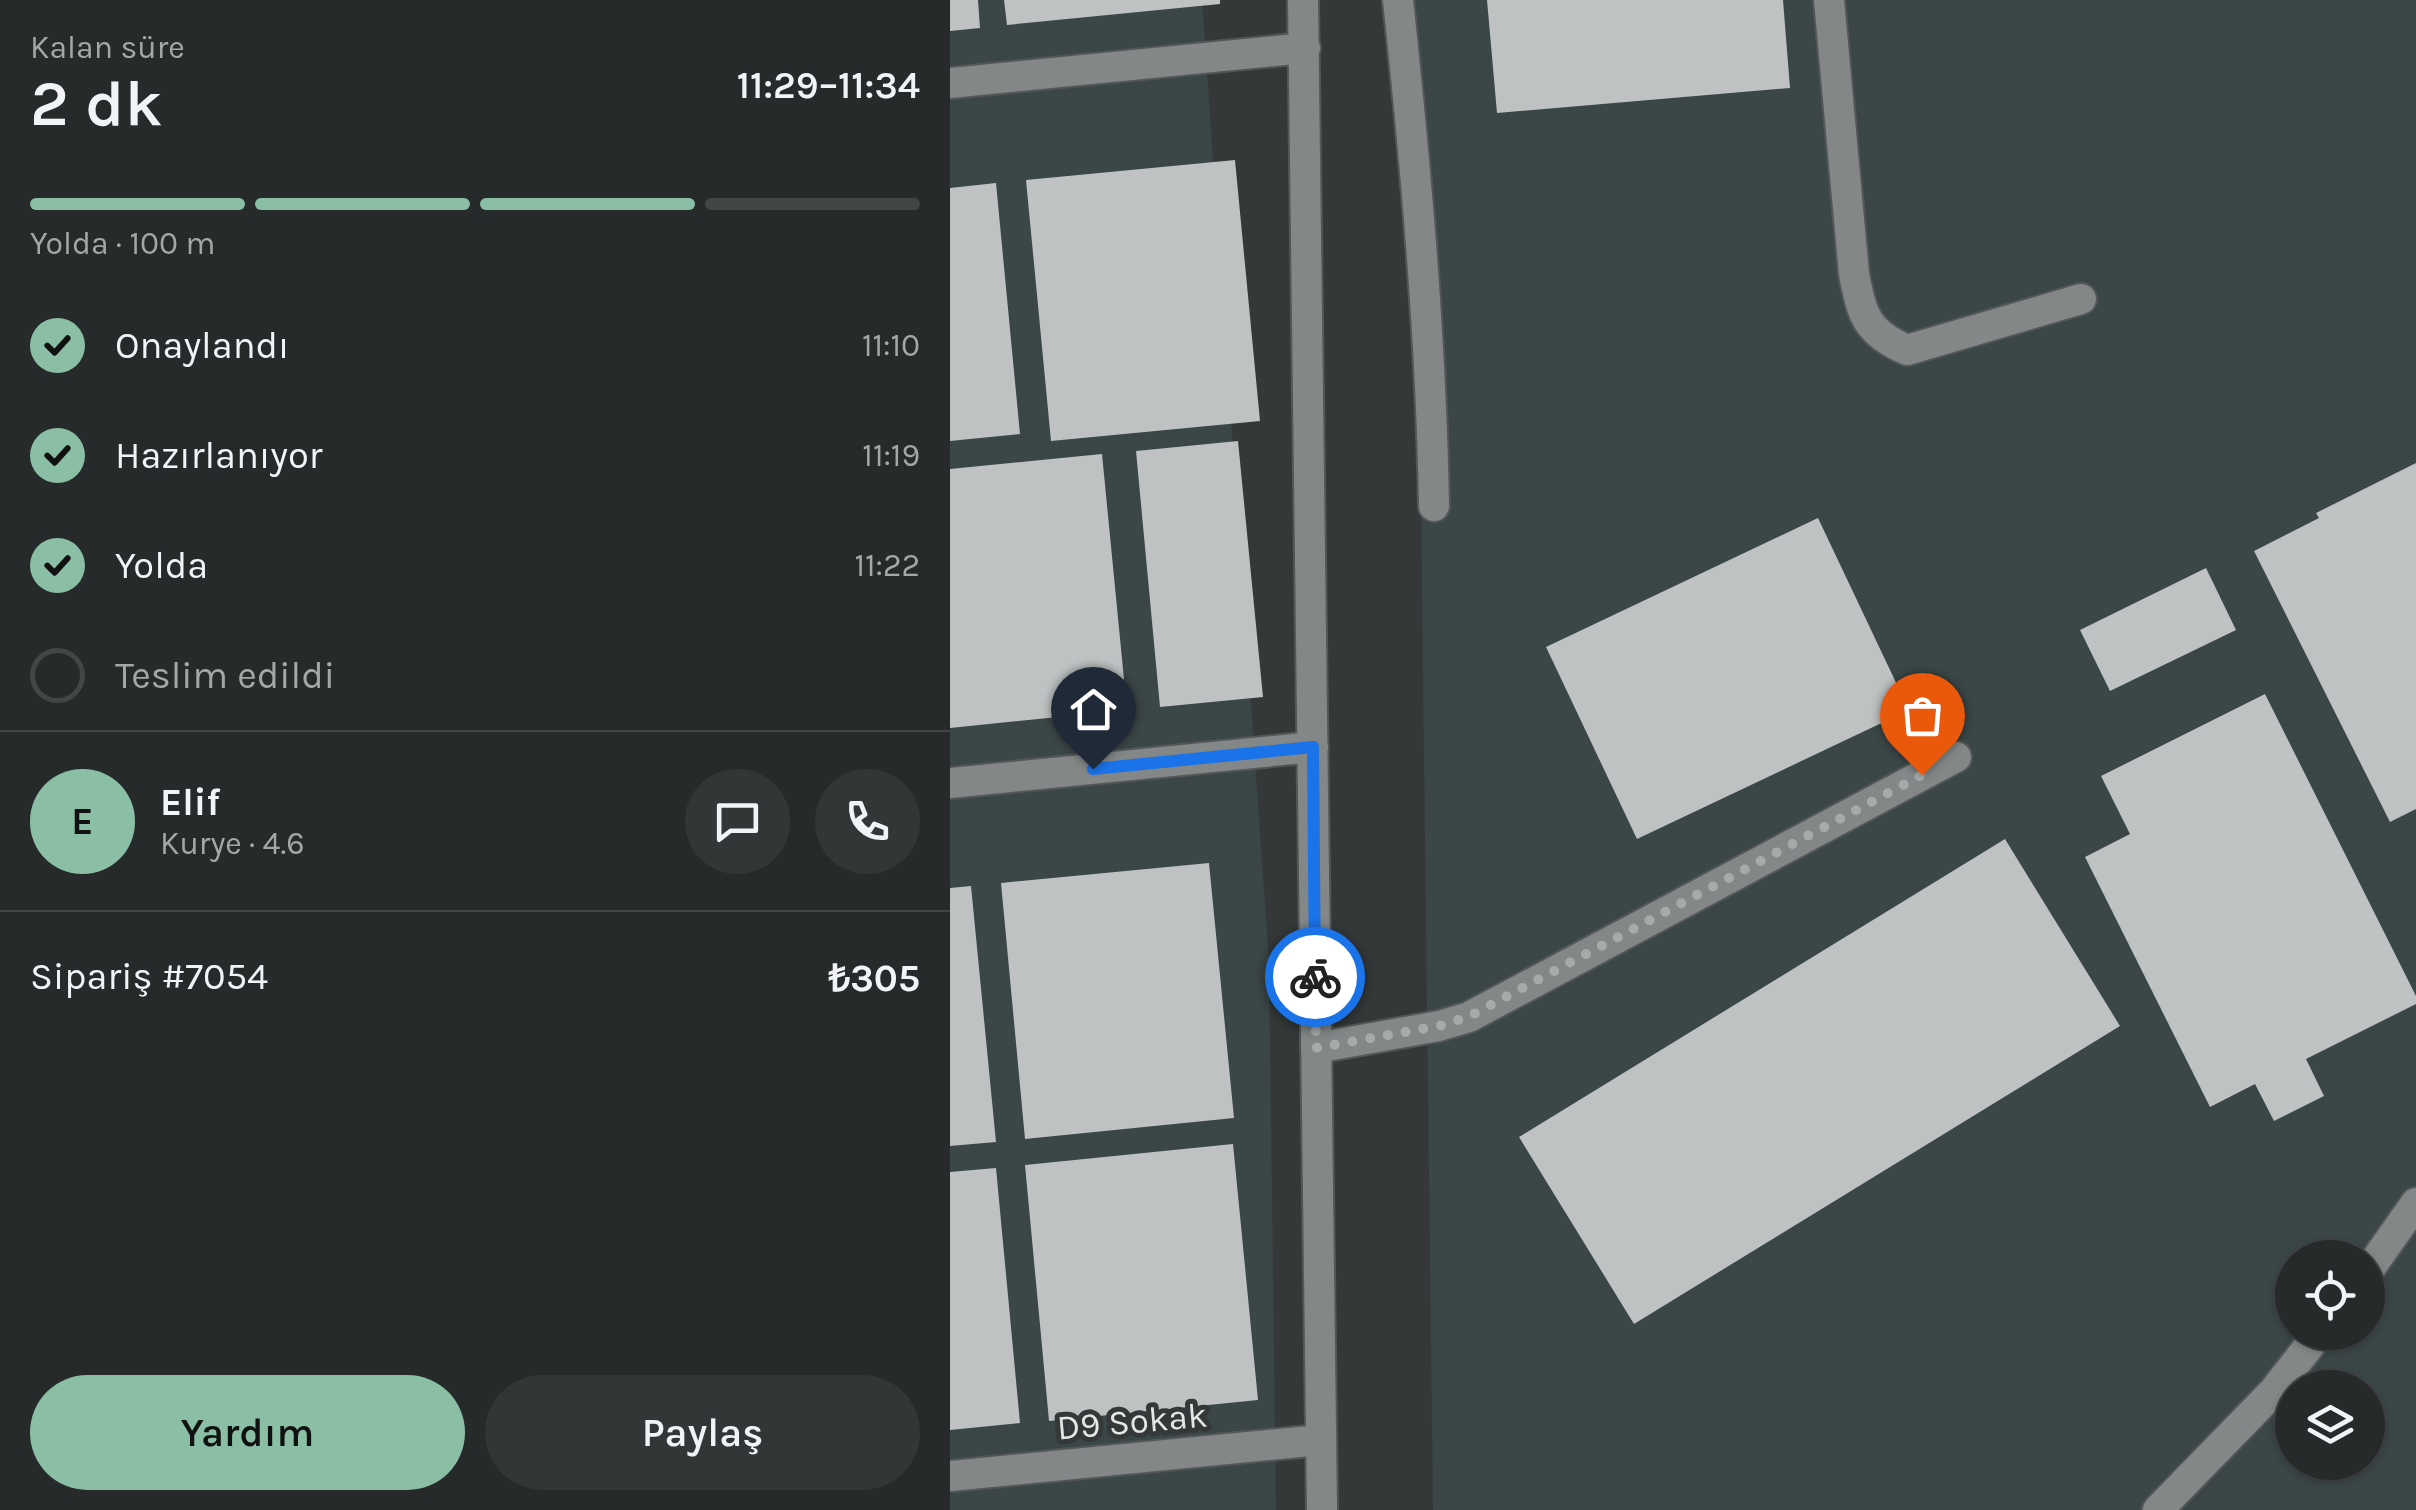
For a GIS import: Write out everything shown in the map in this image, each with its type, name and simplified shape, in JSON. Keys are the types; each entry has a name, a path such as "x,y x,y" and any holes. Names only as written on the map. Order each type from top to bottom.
{"street":[{"path":"1303,0 1322,1510"},
{"path":"1398,0 1432,376 1434,506"},
{"path":"1830,0 1854,274 1861,310 1871,327 1887,341 1907,350 2081,299"},
{"path":"950,83 1304,48"},
{"path":"950,783 1313,747"},
{"path":"1316,1048 1439,1026 1468,1017 1956,757"},
{"path":"2385,1246 2416,1203"},
{"path":"2158,1510 2274,1391 2306,1350"},
{"name":"D9 Sokak","path":"950,1476 1320,1440"}],"shaded area":[{"path":"950,0 1202,0 1269,962 1276,1510 950,1510"},
{"path":"1415,0 2416,0 2416,1510 1433,1510"}],"building":[{"path":"950,0 978,0 980,28 950,31"},
{"path":"1004,0 1220,0 1220,4 1007,25"},
{"path":"1487,0 1783,0 1790,88 1497,113"},
{"path":"1235,160 1260,421 1051,441 1026,180"},
{"path":"996,183 1020,434 950,441 950,188"},
{"path":"1238,441 1263,697 1160,707 1136,451"},
{"path":"1102,454 1127,710 950,728 950,469"},
{"path":"2416,463 2416,809 2390,822 2254,551 2319,518 2316,513"},
{"path":"1818,518 1909,710 1637,839 1546,647"},
{"path":"2206,568 2236,630 2110,691 2080,630"},
{"path":"2265,694 2416,996 2416,1004 2306,1059 2324,1096 2274,1121 2255,1084 2210,1107 2085,857 2130,834 2101,776"},
{"path":"2005,839 2120,1026 1634,1324 1519,1137"},
{"path":"1209,863 1234,1118 1025,1139 1001,883"},
{"path":"971,886 996,1142 950,1146 950,888"},
{"path":"1233,1144 1258,1400 1049,1421 1025,1165"},
{"path":"996,1168 1020,1423 950,1430 950,1172"}],"way so far":[{"path":"1315,977 1316,1048 1439,1026 1468,1017 1922,775"}],"route":[{"path":"1093,769 1313,747 1315,977"}]}
